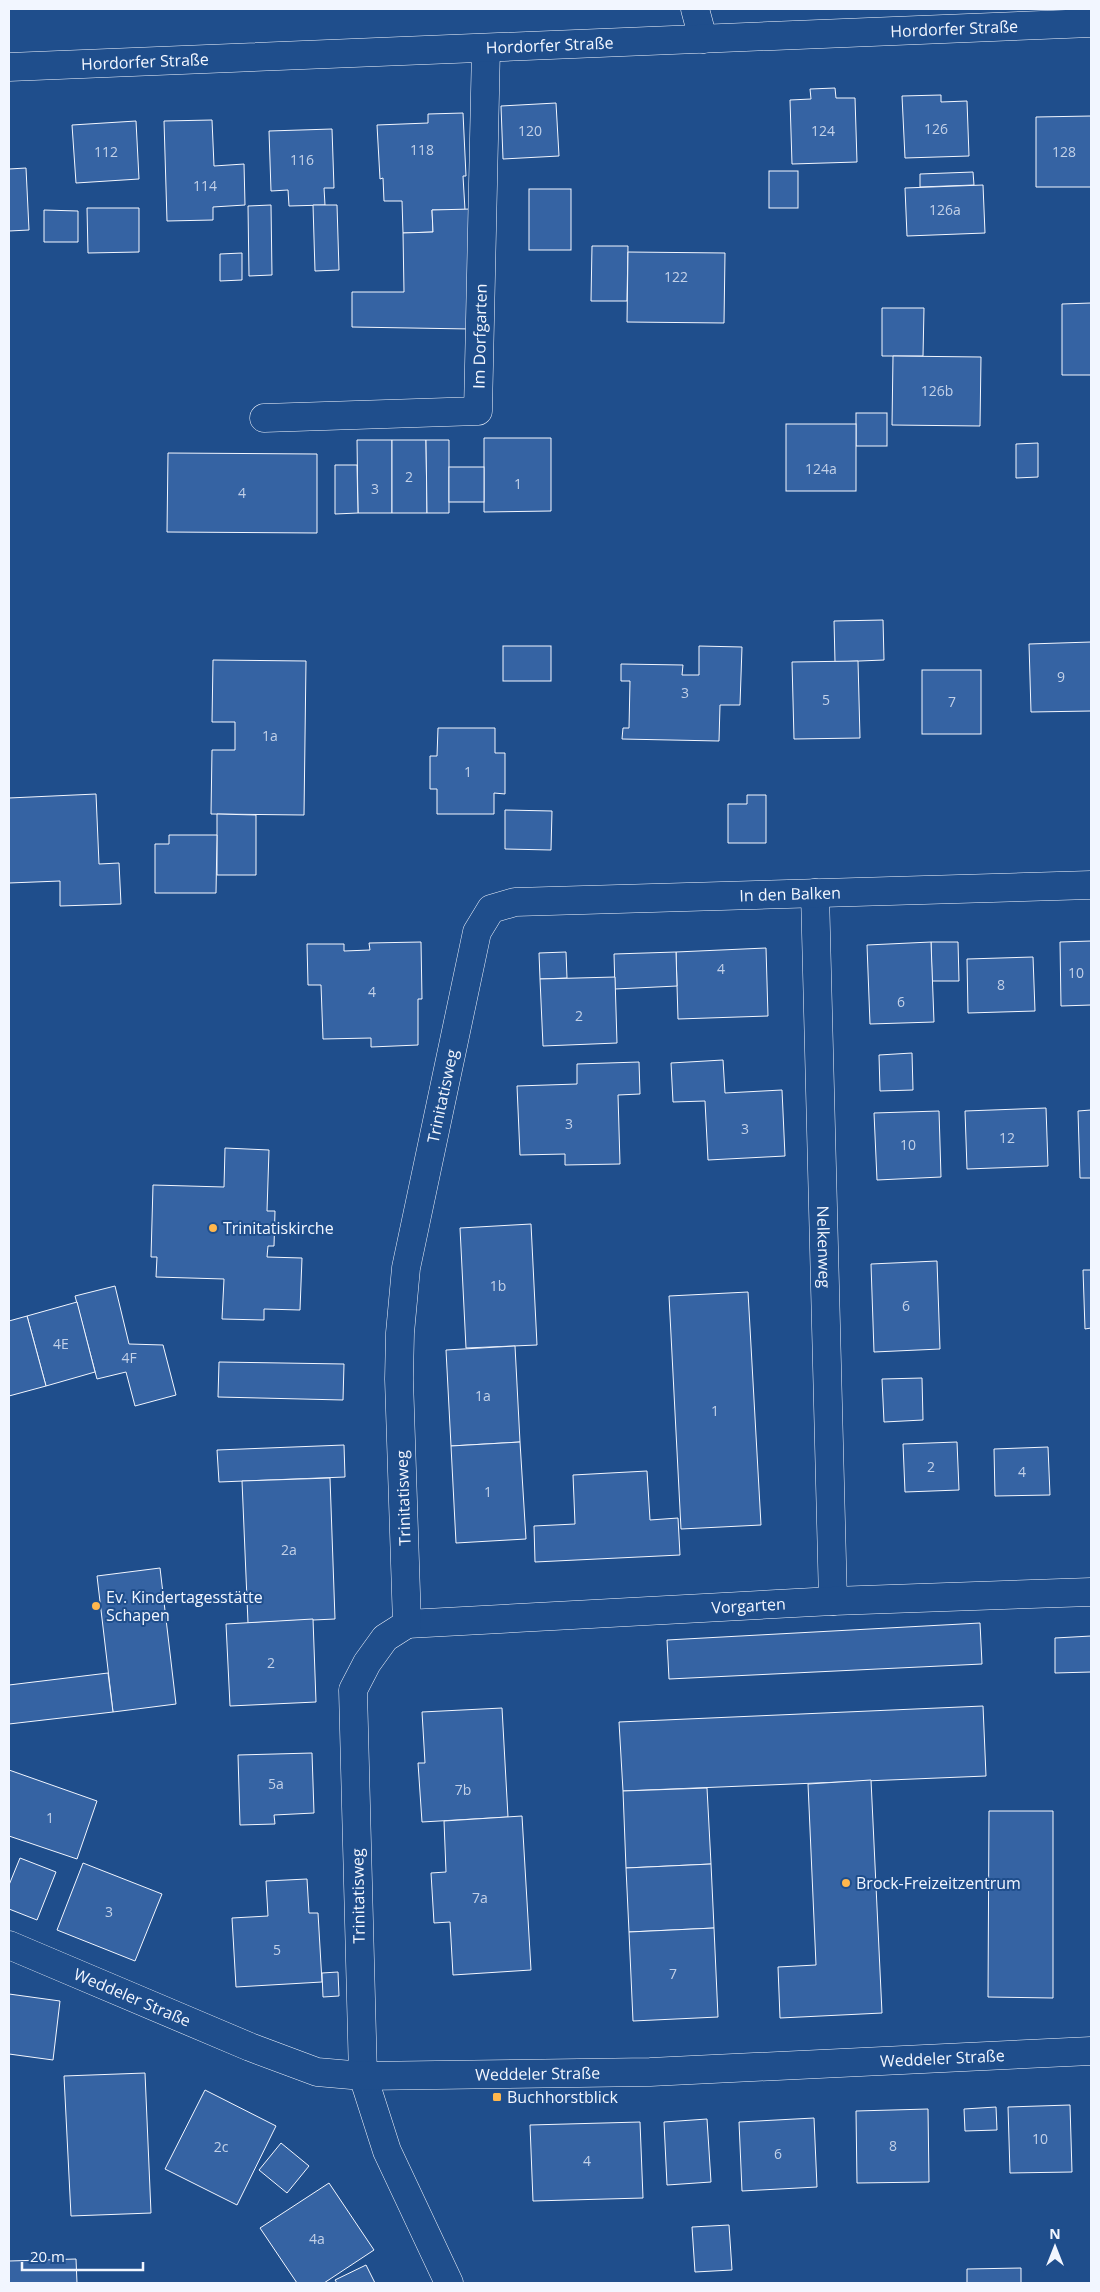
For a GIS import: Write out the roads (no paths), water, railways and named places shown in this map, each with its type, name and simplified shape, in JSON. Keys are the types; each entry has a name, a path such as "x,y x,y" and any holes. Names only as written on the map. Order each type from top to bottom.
{"street":[{"path":"695,9 703,39"},
{"name":"Hordorfer Straße","path":"9,67 1091,23"},
{"name":"Im Dorfgarten","path":"264,418 478,411 486,48"},
{"name":"In den Balken","path":"491,909 514,902 1091,885"},
{"name":"Nelkenweg","path":"816,893 833,1601"},
{"name":"Trinitatisweg","path":"363,2076 353,1690 367,1663 384,1638 407,1624 399,1379 400,1333 406,1268 477,932 491,909"},
{"name":"Vorgarten","path":"407,1624 833,1601 1091,1592"},
{"name":"Weddeler Straße","path":"9,1946 250,2047 317,2072 363,2076 650,2072 1091,2051"},
{"path":"363,2076 387,2151 449,2283"}],"place":[{"name":"Trinitatiskirche","path":"213,1228"},
{"name":"Ev. Kindertagesstätte Schapen","path":"96,1606"},
{"name":"Brock-Freizeitzentrum","path":"846,1883"},
{"name":"Buchhorstblick","path":"497,2097"}]}
